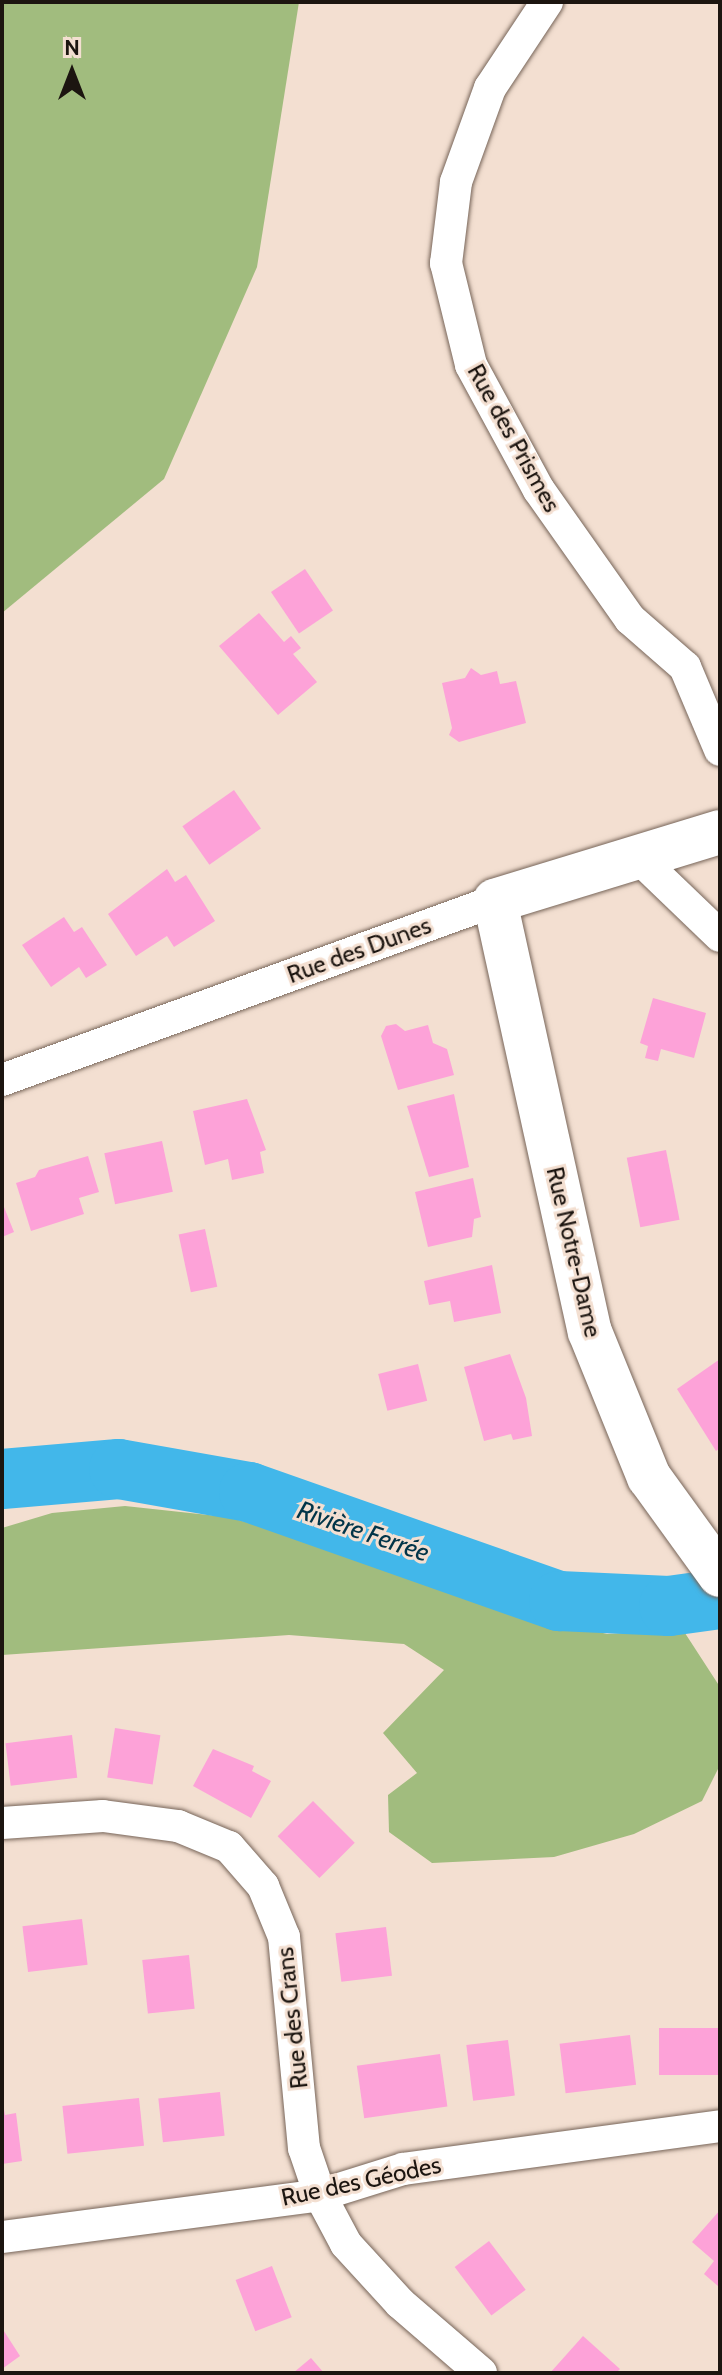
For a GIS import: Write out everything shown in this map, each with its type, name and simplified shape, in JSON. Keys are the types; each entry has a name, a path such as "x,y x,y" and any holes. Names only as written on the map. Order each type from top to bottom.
{"street":[{"name":"Rue des Prismes","path":"547,2 490,88 456,182 446,263 471,365 539,490 630,619 685,667 720,750"},
{"name":"Rue des Dunes","path":"2,1080 495,901 720,832"},
{"path":"640,859 720,936"},
{"name":"Rue Notre-Dame","path":"495,901 590,1332 649,1477 712,1566"},
{"name":"Rue des Crans","path":"2,1823 103,1816 178,1826 229,1847 263,1886 284,1937 291,1978 304,2148 320,2195 346,2244 400,2303 481,2373"},
{"name":"Rue des Géodes","path":"2,2237 320,2195 403,2169 720,2126"}],"green space":[{"path":"2,2 299,2 257,267 164,479 2,613"},
{"path":"125,1506 227,1517 396,1562 530,1615 607,1634 683,1630 720,1687 720,1765 702,1801 634,1834 554,1857 432,1863 389,1832 388,1795 417,1773 383,1733 444,1670 404,1644 289,1635 2,1655 2,1528 52,1513"}],"building":[{"path":"305,569 333,610 299,633 271,592"},
{"path":"259,613 284,642 291,636 301,648 293,654 317,682 278,715 219,646"},
{"path":"471,668 481,675 497,671 500,684 516,681 526,723 459,742 449,735 452,728 442,683 465,678"},
{"path":"234,790 261,829 209,865 182,826"},
{"path":"167,869 175,882 186,875 215,921 174,947 167,936 136,956 108,914"},
{"path":"64,917 74,932 82,927 107,965 86,978 79,967 51,987 22,945"},
{"path":"653,998 706,1013 694,1058 661,1049 658,1061 645,1058 648,1046 640,1043"},
{"path":"396,1024 405,1031 428,1025 433,1043 447,1049 454,1075 398,1090 381,1036 386,1026"},
{"path":"454,1094 469,1167 429,1177 407,1106"},
{"path":"247,1099 266,1150 260,1152 264,1173 232,1180 228,1159 205,1165 193,1111"},
{"path":"162,1141 173,1192 115,1204 104,1153"},
{"path":"666,1150 680,1220 640,1227 627,1158"},
{"path":"88,1156 99,1192 79,1198 84,1214 31,1231 16,1183 35,1177 39,1170"},
{"path":"473,1178 481,1217 474,1219 472,1237 428,1247 415,1192"},
{"path":"2,1202 14,1232 2,1237"},
{"path":"205,1229 217,1287 191,1292 179,1235"},
{"path":"492,1265 501,1313 454,1322 450,1301 429,1305 424,1281"},
{"path":"510,1354 526,1398 532,1436 513,1440 511,1434 484,1441 464,1367"},
{"path":"720,1359 720,1448 716,1451 677,1389"},
{"path":"418,1364 427,1401 387,1411 378,1374"},
{"path":"115,1728 160,1735 153,1785 107,1777"},
{"path":"72,1735 77,1778 11,1786 5,1743"},
{"path":"213,1749 254,1766 252,1771 271,1781 251,1818 193,1786"},
{"path":"313,1801 355,1843 319,1878 278,1836"},
{"path":"82,1919 88,1965 28,1972 22,1926"},
{"path":"386,1927 392,1976 341,1982 335,1933"},
{"path":"189,1955 195,2009 148,2014 142,1960"},
{"path":"659,2028 720,2028 720,2075 659,2075"},
{"path":"630,2035 636,2085 566,2093 560,2044"},
{"path":"508,2040 515,2096 473,2101 466,2045"},
{"path":"440,2054 447,2106 364,2118 357,2066"},
{"path":"220,2092 225,2136 163,2142 158,2098"},
{"path":"139,2098 144,2146 67,2154 62,2106"},
{"path":"4,2109 5,2115 16,2113 22,2161 2,2164"},
{"path":"720,2210 718,2286 704,2274 714,2261 692,2242"},
{"path":"489,2241 526,2290 491,2316 455,2267"},
{"path":"272,2266 292,2317 255,2331 236,2280"},
{"path":"2,2328 20,2356 2,2369"},
{"path":"583,2336 620,2369 616,2373 550,2373"},
{"path":"311,2358 324,2373 293,2373"}],"waterway":[{"name":"Rivière Ferrée","path":"2,1479 119,1469 249,1492 559,1601 669,1606 720,1599"}]}
